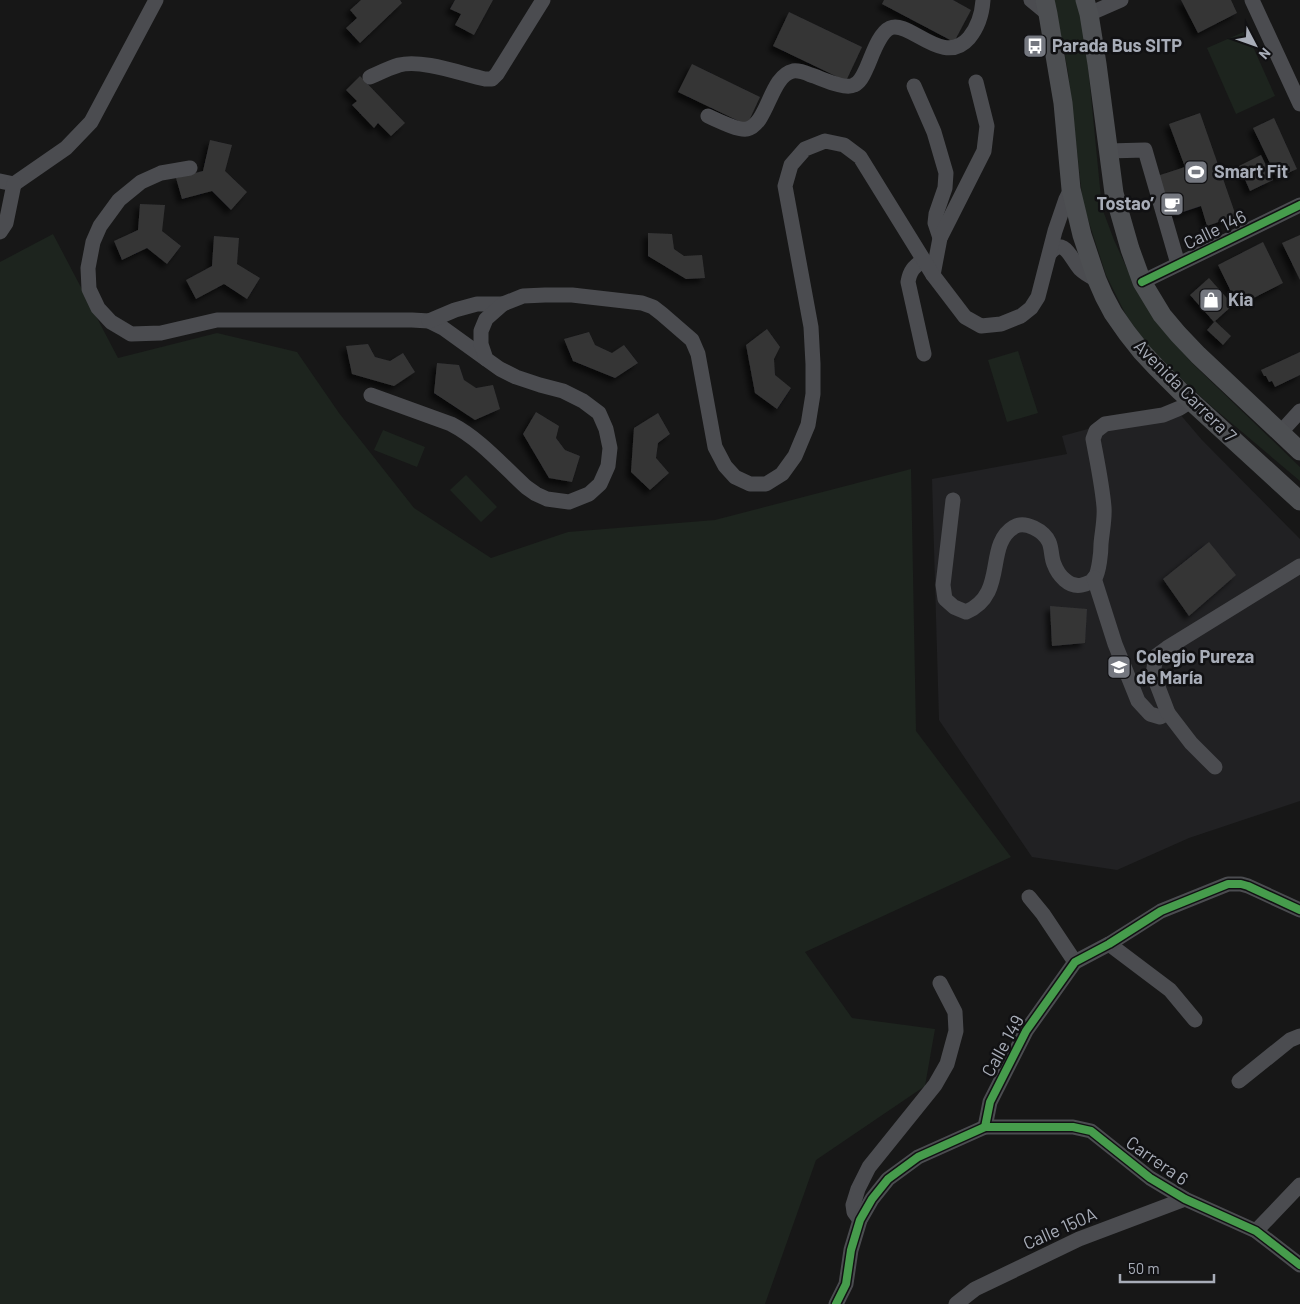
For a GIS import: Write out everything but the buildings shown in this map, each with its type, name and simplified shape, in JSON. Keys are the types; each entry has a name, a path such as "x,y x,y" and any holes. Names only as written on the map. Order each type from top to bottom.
{"main road":[{"name":"Avenida Carrera 7","path":"1047,7 1063,102 1071,189 1082,235 1097,280 1113,313 1142,352 1191,401 1299,500"},
{"name":"Avenida Carrera 7","path":"1087,7 1114,193 1130,249 1142,282 1162,315 1178,334 1300,451"}],"street":[{"path":"0,232 6,223 7,182 66,148 91,122 156,0"},
{"path":"370,78 398,65 411,63 492,79 543,0"},
{"path":"708,116 741,129 748,129 759,120 776,87 784,76 793,71 803,72 844,87 854,86 860,80 882,35 890,28 899,27 936,45 948,48 957,47 975,31 981,18 983,0"},
{"path":"1031,0 1047,7"},
{"path":"1087,7 1121,0"},
{"path":"1252,0 1300,104"},
{"path":"933,275 940,238 984,151 987,126 976,82"},
{"path":"914,86 934,132 946,174 945,188 936,214 935,224 940,238"},
{"path":"486,359 481,344 481,331 486,319 503,304 523,296 572,295 642,303 653,307 692,340 698,354 715,447 725,466 735,476 750,484 766,484 782,474 795,456 808,426 813,394 811,327 785,186 791,165 804,149 825,141 844,145 860,157 933,275 965,317 981,326 1001,324 1022,316 1031,308 1038,297 1055,230 1071,189"},
{"path":"1108,151 1145,150 1178,264"},
{"path":"190,168 161,172 141,182 119,200 100,226 93,242 88,268 89,289 98,308 111,322 131,334 161,333 217,320 429,321 443,328 500,369 516,378 563,391 583,401 598,413 606,429 610,448 608,466 600,484 589,494 570,502 548,499 526,487 473,437 463,430 372,395"},
{"name":"Calle 146","path":"1142,282 1300,205"},
{"path":"1050,253 1055,247 1062,247 1080,269 1088,276 1097,280"},
{"path":"923,260 909,274 908,282 924,354"},
{"path":"429,321 455,310 477,304 503,304"},
{"path":"953,500 943,585 945,598 954,607 966,612 981,603 994,578 1000,544 1013,527 1018,525 1030,526 1039,531 1049,541 1054,564 1060,575 1072,585 1088,584 1094,578 1100,556 1104,508 1093,439 1096,431 1105,424 1163,415 1191,401"},
{"path":"1280,432 1300,411"},
{"path":"1215,767 1191,742 1168,713 1153,674 1156,656 1300,566"},
{"path":"1094,578 1115,644 1138,701 1150,714 1160,717 1168,713"},
{"name":"Calle 149","path":"985,1126 990,1102 1026,1031 1075,962 1109,944 1161,912 1228,884 1248,886 1300,910"},
{"path":"1029,897 1043,914 1075,962"},
{"path":"1109,944 1170,990 1195,1020"},
{"path":"860,1220 854,1212 854,1204 858,1189 869,1167 935,1085 947,1064 956,1031 955,1012 940,983"},
{"path":"1239,1081 1290,1040 1300,1036"},
{"path":"836,1304 846,1284 851,1250 860,1220 872,1199 888,1179 918,1157 985,1126"},
{"name":"Carrera 6","path":"985,1126 1035,1128 1073,1126 1091,1131 1150,1178 1185,1199 1256,1231 1300,1265"},
{"path":"1256,1231 1300,1185"},
{"name":"Calle 150A","path":"956,1304 975,1289 1079,1239 1185,1199"}],"shaded area":[{"path":"1054,0 1078,0 1087,56 1102,208 1139,295 1164,331 1193,364 1300,467 1300,481 1177,375 1146,343 1127,317 1106,275 1083,204 1068,72"},
{"path":"1246,31 1275,96 1236,114 1207,48"},
{"path":"53,234 118,358 217,333 297,352 339,413 414,508 491,558 568,532 715,520 911,469 916,731 1011,857 805,952 852,1018 935,1029 925,1086 816,1160 765,1304 0,1304 0,262"},
{"path":"1018,351 1038,413 1007,422 988,360"},
{"name":"Colegio Pureza de María","path":"1173,406 1202,440 1300,539 1300,801 1189,838 1117,870 1032,857 939,720 932,479 1067,454 1062,436"},
{"path":"383,430 425,447 417,467 374,450"},
{"path":"466,475 497,507 481,522 450,490"}],"cycle path":[{"path":"1142,282 1300,205"},
{"path":"985,1127 990,1102 1026,1031 1075,962 1109,944 1161,911 1228,884 1248,886 1300,910"},
{"path":"836,1304 846,1284 851,1250 860,1220 872,1199 888,1179 918,1157 985,1127 1073,1127 1091,1131 1150,1178 1185,1199 1256,1231 1300,1265"}],"place":[{"name":"Parada Bus SITP","path":"1035,46"},
{"name":"Smart Fit","path":"1196,172"},
{"name":"Tostao’","path":"1172,204"},
{"name":"Kia","path":"1211,300"},
{"name":"Colegio Pureza de María","path":"1119,667"}]}
